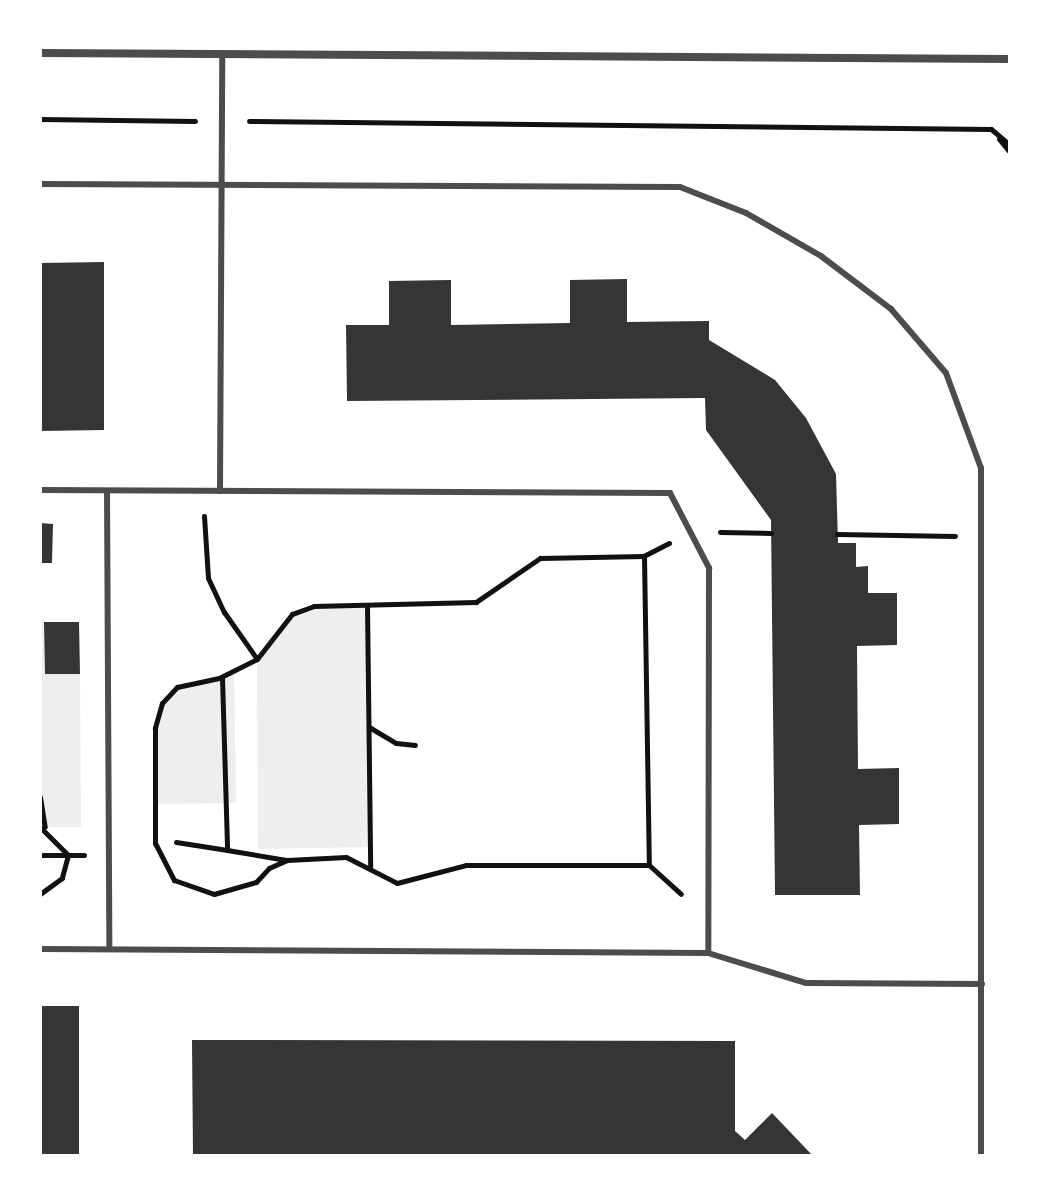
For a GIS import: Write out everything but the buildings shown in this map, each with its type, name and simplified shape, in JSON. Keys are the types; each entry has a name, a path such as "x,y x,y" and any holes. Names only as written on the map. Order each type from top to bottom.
{"street":[{"path":"40,53 1010,59"}],"lane":[{"path":"220,491 222,54"},
{"path":"40,184 680,187 746,213 821,256 891,309 946,373 981,468 984,537 981,1156"},
{"path":"40,490 670,493 709,568 708,953"},
{"path":"107,491 109,949"},
{"path":"40,949 708,953 806,983 982,984"}],"path":[{"path":"40,119 991,129 1010,145"},
{"path":"991,129 1010,152"},
{"path":"204,491 208,578 224,612 257,659"},
{"path":"287,860 246,887 214,894 174,880 162,863 155,843 157,714 177,687 222,677 257,659 300,610 476,602 540,558 644,556 690,531 771,533"},
{"path":"837,534 984,537"},
{"path":"644,556 649,865"},
{"path":"367,605 370,867"},
{"path":"222,677 227,850"},
{"path":"368,725 387,740 415,745"},
{"path":"40,797 42,827 68,855"},
{"path":"176,842 287,860 346,857 397,883 466,865 649,865 708,919"},
{"path":"40,855 68,855"},
{"path":"40,894 62,878 68,855"}],"shaded area":[{"path":"367,605 370,847 258,849 257,659 292,614 306,608"},
{"path":"40,622 44,622 45,674 80,674 81,827 40,827"},
{"path":"234,672 236,803 155,804 155,728 162,703 177,687"}]}
